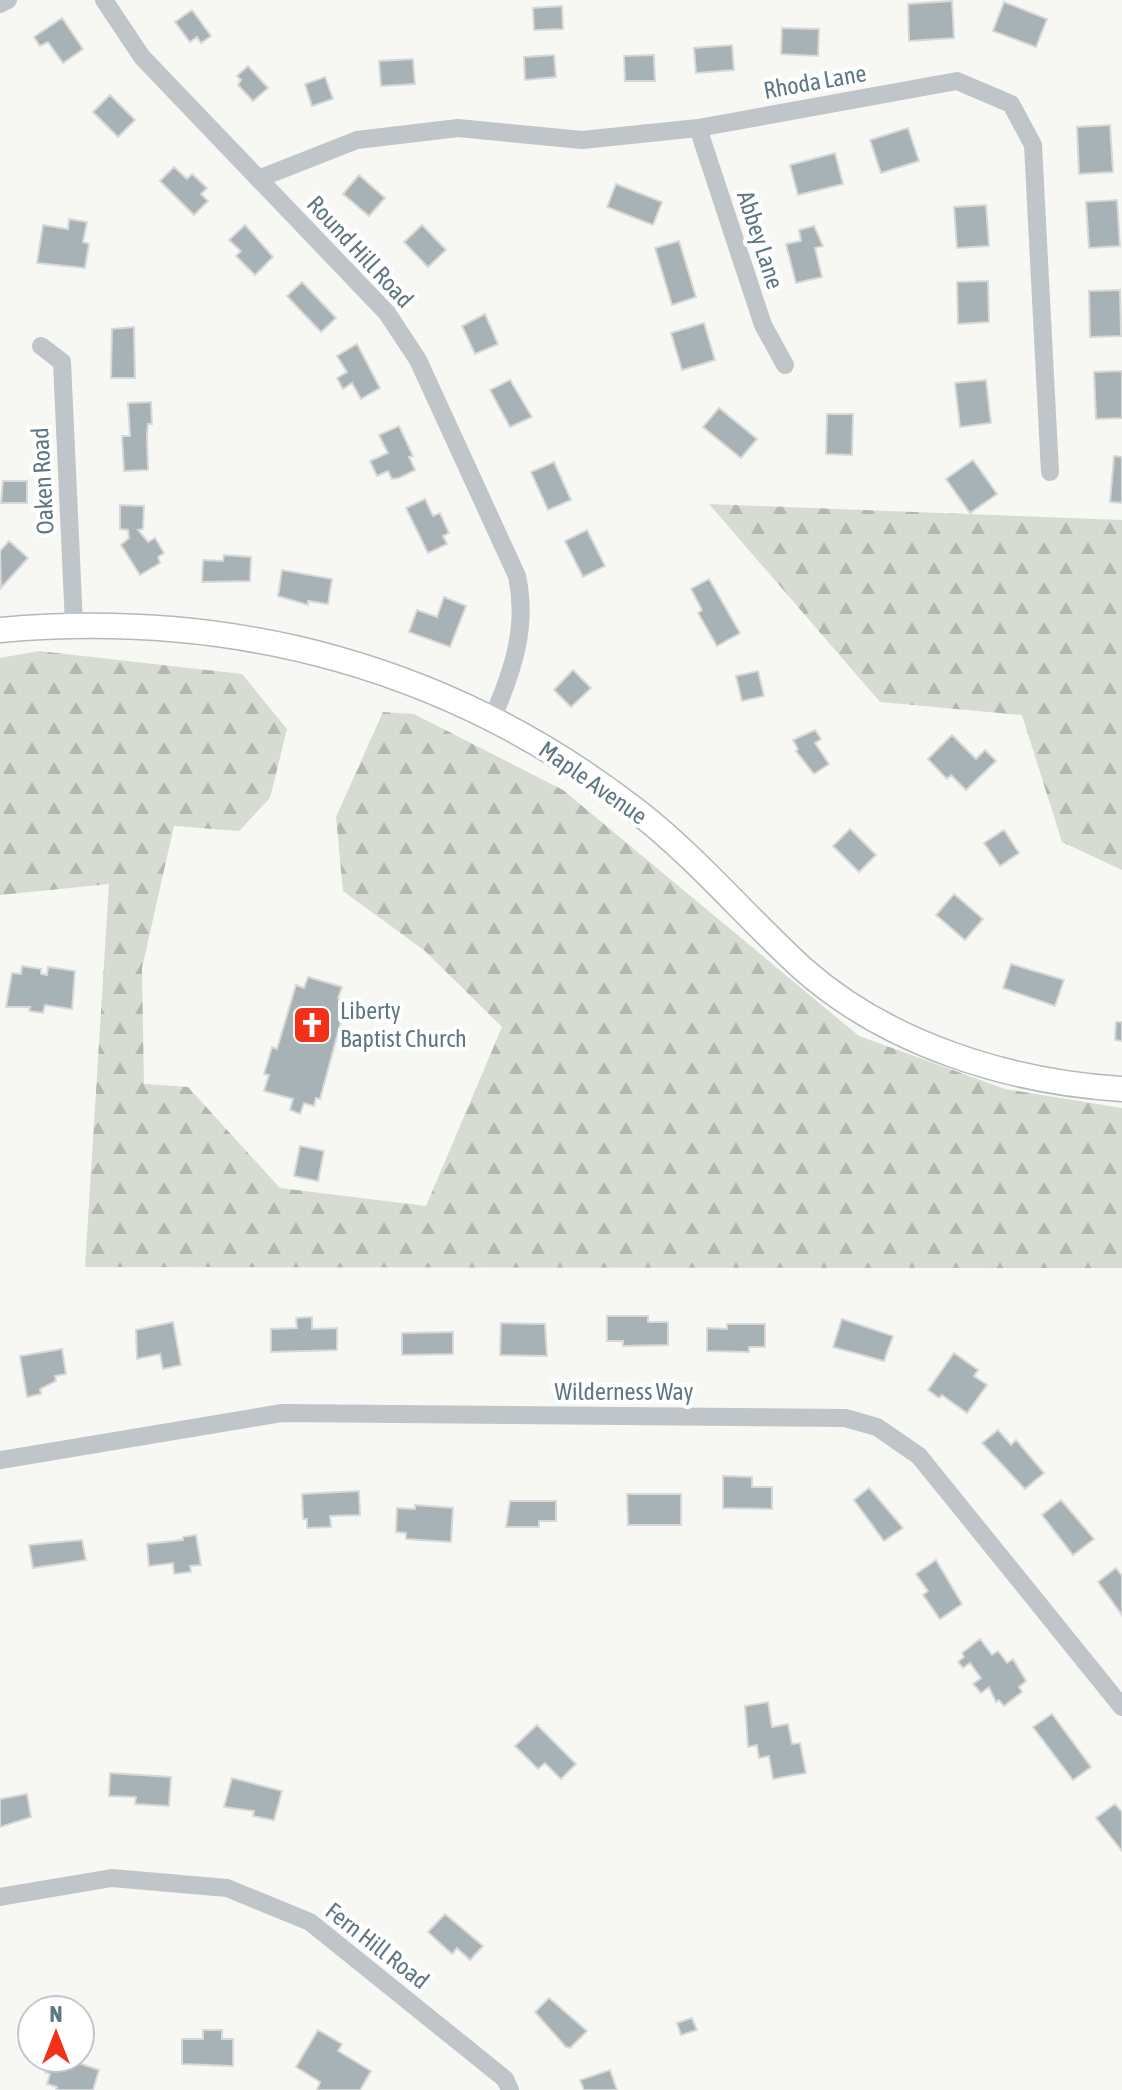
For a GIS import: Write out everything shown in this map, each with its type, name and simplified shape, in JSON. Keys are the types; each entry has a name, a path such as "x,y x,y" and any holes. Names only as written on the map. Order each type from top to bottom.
{"main road":[{"name":"Maple Avenue","path":"0,630 74,624 187,629 316,651 422,687 493,717 556,754 640,814 806,972 878,1019 919,1040 1001,1070 1077,1086 1122,1089"}],"street":[{"path":"0,4 8,0"},
{"name":"Round Hill Road","path":"104,0 142,57 387,313 418,360 503,539 517,576 522,614 518,647 493,717"},
{"name":"Rhoda Lane","path":"258,179 357,140 443,130 582,140 698,128 957,81 1011,104 1033,145 1050,472"},
{"name":"Abbey Lane","path":"698,128 763,325 785,365"},
{"name":"Oaken Road","path":"41,346 62,362 74,624"},
{"name":"Wilderness Way","path":"0,1460 282,1413 845,1418 877,1427 919,1456 1122,1707"},
{"name":"Fern Hill Road","path":"0,1897 112,1878 227,1888 310,1922 505,2079 510,2090"}],"green space":[{"path":"709,504 1122,520 1122,870 1062,842 1022,715 880,702"},
{"path":"39,651 242,674 287,729 270,798 239,831 174,826 142,968 144,1084 188,1087 280,1188 426,1206 502,1027 425,951 343,891 336,817 383,712 414,714 563,790 859,1036 1005,1089 1122,1108 1122,1268 85,1267 109,884 0,895 0,658"}],"building":[{"path":"952,1 954,38 909,41 908,4"},
{"path":"1004,2 1047,19 1036,47 993,31"},
{"path":"562,6 563,29 534,30 533,8"},
{"path":"192,10 211,36 201,43 197,37 190,42 175,22"},
{"path":"62,18 83,49 63,63 48,42 40,46 34,37"},
{"path":"782,28 819,29 818,56 781,54"},
{"path":"732,45 734,70 696,73 694,48"},
{"path":"554,55 556,77 525,80 524,57"},
{"path":"654,55 655,81 625,81 624,56"},
{"path":"413,59 415,84 381,86 379,61"},
{"path":"248,66 268,88 253,101 238,85 241,80 237,76"},
{"path":"325,77 333,99 312,106 305,84"},
{"path":"110,95 135,120 118,137 93,112"},
{"path":"1110,125 1113,172 1079,174 1077,127"},
{"path":"908,128 919,161 881,173 870,140"},
{"path":"835,153 843,184 798,195 790,165"},
{"path":"174,167 187,179 192,174 207,188 201,194 208,201 194,215 160,181"},
{"path":"359,175 385,198 369,216 343,194"},
{"path":"616,184 662,202 653,225 607,207"},
{"path":"1117,200 1120,246 1089,248 1086,202"},
{"path":"986,205 989,246 957,248 954,207"},
{"path":"69,219 87,222 83,242 89,244 85,268 37,263 43,225 68,229"},
{"path":"245,225 273,257 255,275 236,256 241,251 229,240"},
{"path":"422,225 446,250 428,267 404,242"},
{"path":"814,226 823,246 815,248 822,277 796,283 786,244 801,241 799,230"},
{"path":"679,241 696,297 672,305 655,248"},
{"path":"988,281 989,322 958,324 957,282"},
{"path":"302,282 336,318 321,332 287,296"},
{"path":"1120,290 1121,336 1090,337 1089,291"},
{"path":"485,314 498,344 475,354 462,326"},
{"path":"704,323 715,360 682,370 671,333"},
{"path":"134,327 135,378 111,378 112,329"},
{"path":"357,344 380,388 361,399 352,383 343,389 337,378 347,372 337,356"},
{"path":"1122,371 1122,418 1096,419 1094,372"},
{"path":"510,380 532,417 510,427 490,390"},
{"path":"986,380 991,423 960,427 955,383"},
{"path":"151,402 152,424 148,424 147,436 148,470 124,471 122,436 130,436 128,403"},
{"path":"719,408 757,439 741,458 703,427"},
{"path":"827,414 853,414 852,455 826,454"},
{"path":"399,426 413,456 409,457 415,470 399,478 392,479 388,471 377,476 370,461 388,453 379,435"},
{"path":"1114,456 1122,457 1122,503 1110,502"},
{"path":"973,460 997,494 970,513 946,479"},
{"path":"554,462 571,500 548,510 531,472"},
{"path":"3,481 27,481 27,503 1,503"},
{"path":"425,499 433,516 440,513 449,533 443,536 447,544 428,553 406,508"},
{"path":"120,505 144,506 143,529 138,530 148,542 155,538 164,553 158,557 160,563 140,575 121,545 129,538 128,530 120,529"},
{"path":"587,530 605,566 583,577 565,541"},
{"path":"9,541 28,558 1,588 0,551"},
{"path":"224,555 251,557 250,581 202,582 203,560 223,561"},
{"path":"282,570 332,579 328,604 308,601 308,605 278,596"},
{"path":"709,579 740,633 717,646 698,613 702,610 691,589"},
{"path":"444,597 466,606 450,647 409,632 417,610 437,617"},
{"path":"573,670 591,688 571,707 554,690"},
{"path":"758,671 764,696 742,701 736,676"},
{"path":"815,730 821,739 815,743 829,764 814,774 796,751 798,749 793,740"},
{"path":"952,735 976,759 985,750 996,761 966,790 951,775 947,779 928,759"},
{"path":"850,829 876,855 859,872 833,846"},
{"path":"1004,830 1019,853 1000,866 984,843"},
{"path":"954,894 983,919 965,940 936,915"},
{"path":"1011,964 1064,980 1055,1006 1003,988"},
{"path":"22,966 41,969 41,974 47,975 48,967 75,971 72,1009 45,1005 43,1013 29,1011 30,1007 6,1007 12,973 21,974"},
{"name":"Liberty Baptist Church","path":"308,977 342,987 338,998 346,1003 320,1099 316,1098 314,1106 304,1103 300,1114 290,1110 293,1099 264,1091 269,1075 264,1074 272,1047 277,1049 296,985 304,988"},
{"path":"1116,1022 1122,1022 1122,1041 1115,1040"},
{"path":"300,1146 324,1151 318,1181 294,1176"},
{"path":"607,1316 648,1316 648,1322 668,1322 668,1345 623,1346 623,1341 607,1341"},
{"path":"312,1317 312,1329 337,1328 337,1350 271,1352 271,1329 297,1328 296,1318"},
{"path":"842,1319 893,1336 884,1361 833,1347"},
{"path":"173,1322 181,1365 163,1369 160,1354 137,1359 136,1330"},
{"path":"501,1323 545,1324 547,1356 500,1355"},
{"path":"727,1324 765,1324 765,1347 749,1347 749,1352 707,1351 707,1328 727,1329"},
{"path":"453,1332 453,1354 402,1355 402,1333"},
{"path":"62,1349 66,1374 55,1376 56,1381 40,1389 41,1394 27,1397 20,1356"},
{"path":"954,1353 978,1370 974,1376 987,1385 967,1413 942,1395 939,1398 928,1390"},
{"path":"998,1430 1011,1445 1016,1440 1044,1473 1025,1489 982,1443"},
{"path":"723,1476 752,1477 752,1487 772,1487 772,1509 723,1508"},
{"path":"869,1488 903,1528 884,1541 854,1500"},
{"path":"359,1491 360,1515 330,1516 331,1527 307,1528 307,1519 303,1519 302,1494"},
{"path":"627,1494 681,1494 681,1525 628,1525"},
{"path":"1061,1500 1094,1539 1073,1555 1042,1515"},
{"path":"510,1501 556,1501 556,1521 539,1521 539,1527 506,1527"},
{"path":"415,1505 453,1508 451,1542 406,1539 406,1533 396,1532 397,1508 415,1509"},
{"path":"196,1535 201,1565 190,1566 191,1572 174,1574 173,1563 149,1566 147,1544 183,1540 183,1537"},
{"path":"82,1540 86,1560 33,1568 29,1545"},
{"path":"936,1560 962,1604 940,1619 923,1595 928,1591 916,1574"},
{"path":"1116,1568 1122,1576 1122,1615 1098,1582"},
{"path":"980,1639 992,1655 998,1651 1007,1663 1013,1659 1026,1681 1019,1687 1022,1692 1004,1706 999,1700 996,1702 989,1687 981,1693 973,1684 981,1678 970,1663 963,1668 958,1662 964,1657 962,1653"},
{"path":"768,1702 772,1727 788,1724 792,1744 800,1743 806,1773 773,1779 769,1756 759,1758 757,1745 748,1747 745,1706"},
{"path":"1052,1714 1091,1767 1073,1780 1033,1727"},
{"path":"537,1725 576,1764 561,1779 545,1763 538,1769 515,1746"},
{"path":"110,1773 171,1777 169,1806 135,1804 136,1797 109,1796"},
{"path":"232,1778 282,1791 274,1820 253,1816 254,1811 224,1807"},
{"path":"27,1794 31,1817 0,1827 0,1799"},
{"path":"1115,1804 1122,1812 1122,1851 1096,1818"},
{"path":"445,1914 483,1946 470,1960 457,1948 452,1954 428,1932"},
{"path":"549,1998 587,2031 570,2048 535,2012"},
{"path":"692,2018 697,2030 681,2035 677,2023"},
{"path":"203,2030 222,2030 222,2039 233,2039 233,2066 182,2064 182,2039 203,2039"},
{"path":"318,2030 342,2044 338,2051 371,2071 360,2090 317,2090 320,2082 296,2067"},
{"path":"96,2069 99,2070 93,2090 56,2090 57,2087 47,2084 50,2074 96,2074"},
{"path":"610,2070 617,2090 584,2090 580,2080"}],"place":[{"name":"Liberty Baptist Church","path":"312,1025"}]}
